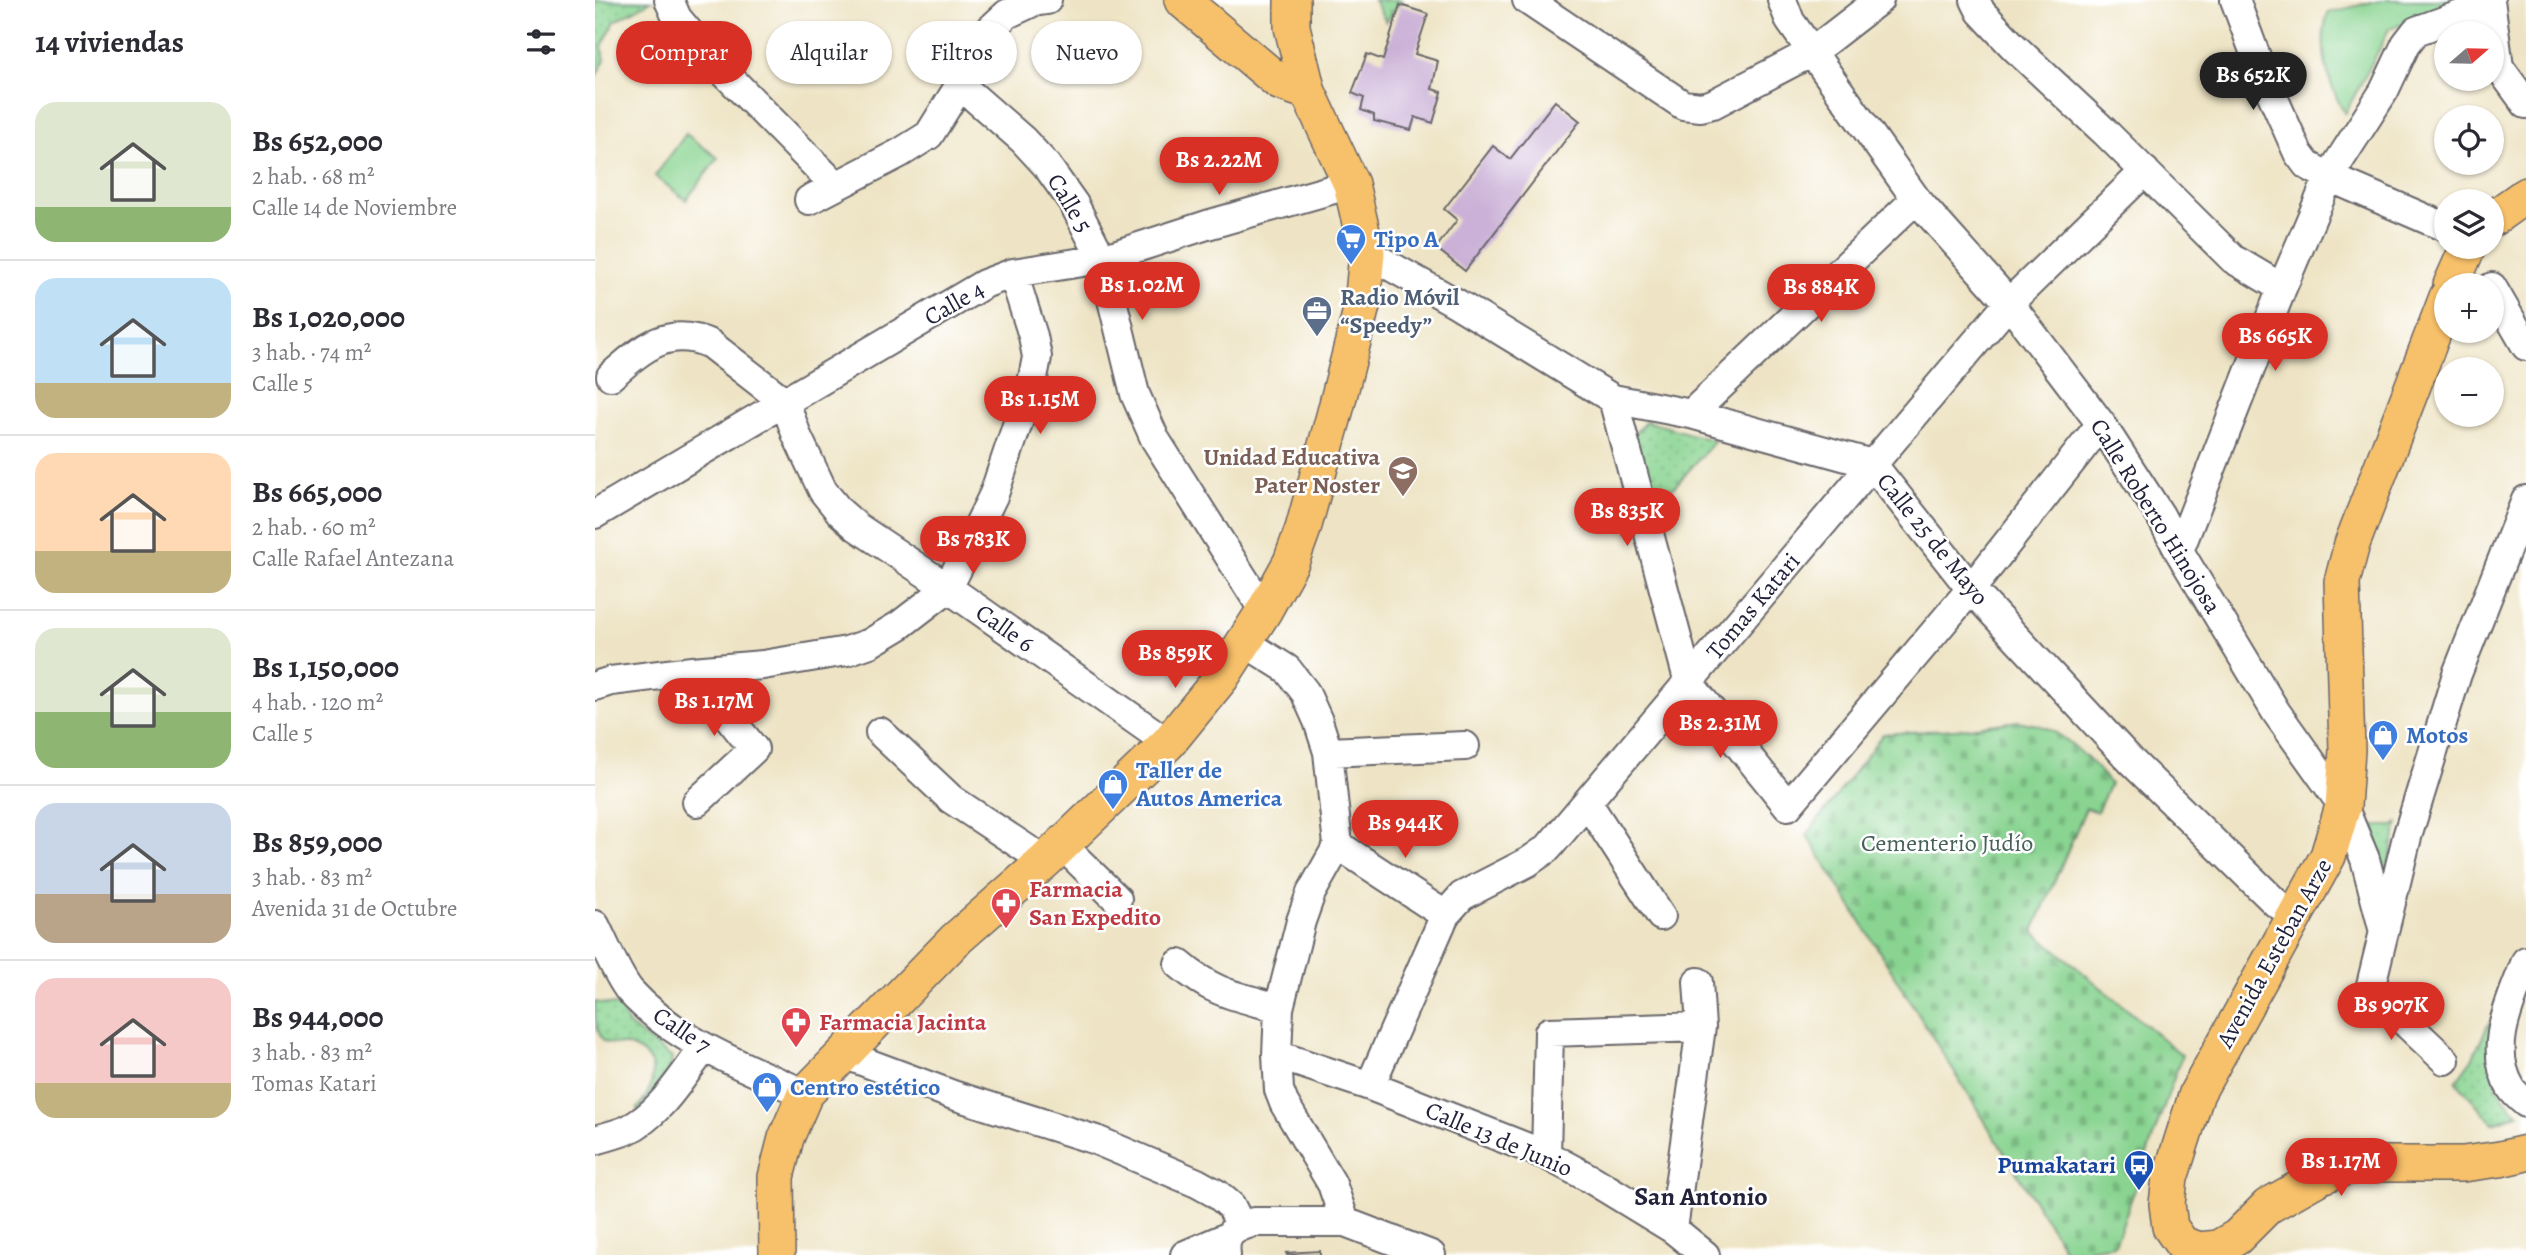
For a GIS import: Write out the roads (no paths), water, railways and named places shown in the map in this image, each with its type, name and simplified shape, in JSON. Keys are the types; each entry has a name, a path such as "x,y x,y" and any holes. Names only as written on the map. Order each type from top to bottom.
{"main road":[{"path":"1182,0 1279,82 1308,92"},
{"path":"778,1255 776,1177 786,1138 805,1094 846,1055 955,940 1053,853 1168,743 1221,678 1264,611 1291,562 1303,529 1362,306 1367,253 1351,184 1308,92 1292,27 1292,0"},
{"path":"2504,211 2526,195"},
{"name":"Avenida Esteban Arze","path":"2434,331 2352,544 2342,582 2347,750 2343,806 2329,856 2197,1093 2170,1178 2167,1204 2169,1249 2218,1248 2238,1237 2268,1206 2321,1176 2347,1167 2380,1164 2463,1164 2500,1160 2526,1153"}],"street":[{"path":"669,0 677,18 711,58 836,187"},
{"path":"809,200 929,135 960,85 969,59 984,35 1007,14 1033,2 1047,0"},
{"path":"1527,0 1683,105 1691,107 1713,104 1812,52 1879,0"},
{"name":"Calle Roberto Hinojosa","path":"1782,0 1790,21 1916,199 2009,303 2101,424 2160,515 2276,712 2343,806 2365,859 2384,932 2370,989 2445,1060"},
{"path":"1975,0 1982,12 2014,47 2145,171 2233,260 2282,288"},
{"path":"2235,0 2261,70 2298,153 2307,164 2329,177 2434,222"},
{"path":"2179,551 2282,288 2329,177 2384,91 2406,44 2416,32 2477,9 2490,0 2499,67 2526,104"},
{"name":"Calle 5","path":"960,85 1023,140 1047,166 1075,204 1102,259 1135,394 1155,439 1264,611"},
{"name":"Tomas Katari","path":"1370,1086 1445,915 1462,895 1528,862 1548,848 2009,303 2145,171"},
{"name":"Calle 4","path":"595,514 984,284 1013,273 1102,259 1207,225 1351,184"},
{"path":"1691,414 1916,199"},
{"name":"Calle 25 de Mayo","path":"1367,253 1456,303 1613,400 1691,414 1872,464 1971,589 2132,762 2276,903 2296,915"},
{"path":"595,686 611,681 763,665 847,651 870,643 900,625 947,588 994,494 1033,378 1037,357 1013,273"},
{"path":"2504,308 2526,346"},
{"path":"611,376 645,347 680,335 696,337 710,344 785,402"},
{"path":"1613,400 1689,683 1789,806 1971,589 2101,424"},
{"name":"Calle 6","path":"785,402 797,436 823,491 840,512 857,527 1168,743"},
{"path":"2384,932 2407,837 2457,674 2526,500"},
{"path":"1244,642 1287,669 1305,692 1328,752 1338,845 1311,893 1301,921 1279,1008 1277,1055 1279,1090 1284,1103 1332,1184 1345,1222"},
{"path":"692,671 754,749 697,802"},
{"path":"880,732 951,799 1053,853 1117,899"},
{"path":"1328,752 1465,746"},
{"path":"1587,802 1661,916"},
{"path":"1338,845 1445,915"},
{"name":"Calle 7","path":"595,925 629,990 651,1010 703,1048 805,1094"},
{"path":"2526,961 2503,1023 2500,1045 2501,1063 2511,1088 2526,1103"},
{"path":"1179,964 1207,986 1279,1008"},
{"path":"1673,1229 1701,1027 1698,982"},
{"path":"1546,1155 1549,1032 1701,1027"},
{"path":"595,1140 627,1130 644,1119 668,1094 703,1048"},
{"path":"846,1055 953,1095 1096,1140 1197,1183 1231,1206 1231,1239"},
{"name":"Calle 13 de Junio","path":"1277,1055 1370,1086 1546,1155 1673,1229 1705,1255"},
{"path":"1185,1255 1231,1239 1254,1222 1345,1222 1431,1255"}],"place":[{"name":"Tipo A","path":"1351,266"},
{"name":"Radio Móvil “Speedy”","path":"1317,338"},
{"name":"Unidad Educativa Pater Noster","path":"1403,498"},
{"name":"Motos","path":"2383,762"},
{"name":"Taller de Autos America","path":"1113,811"},
{"name":"Farmacia San Expedito","path":"1006,930"},
{"name":"Farmacia Jacinta","path":"796,1049"},
{"name":"Centro estético","path":"767,1114"},
{"name":"Pumakatari","path":"2139,1192"}],"district":[{"name":"San Antonio","path":"1701,1196"}],"park label":[{"name":"Cementerio Judío","path":"1947,843"}]}
